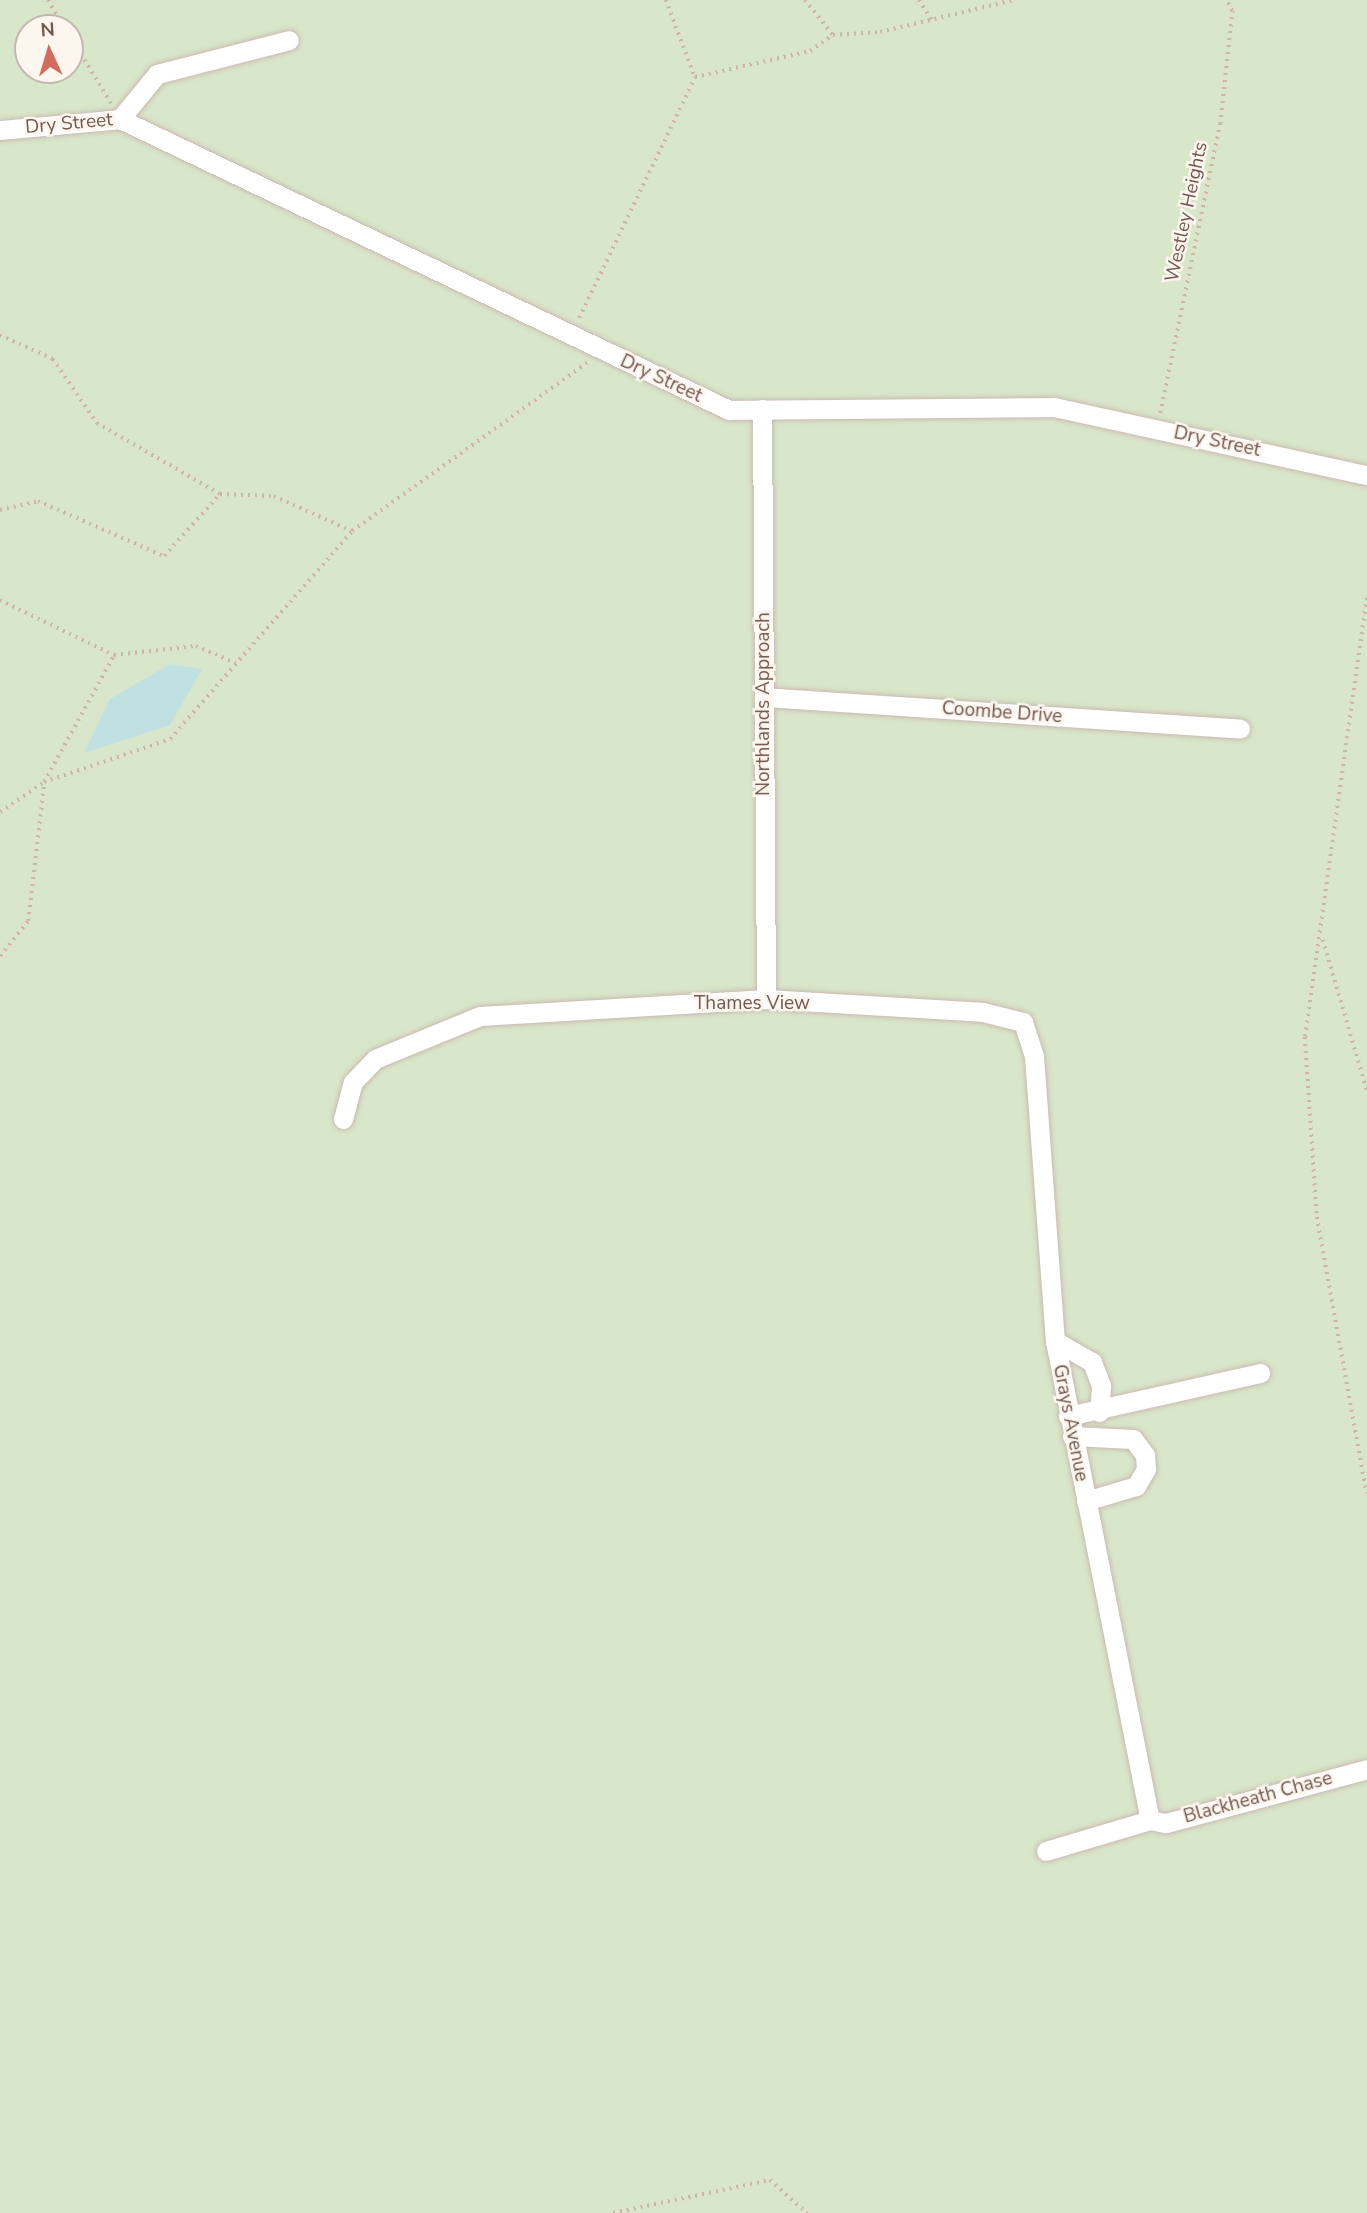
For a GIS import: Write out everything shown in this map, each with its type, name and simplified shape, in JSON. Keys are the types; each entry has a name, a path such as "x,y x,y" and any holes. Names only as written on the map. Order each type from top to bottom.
{"street":[{"path":"120,119 157,74 289,40"},
{"name":"Dry Street","path":"0,130 120,119 570,337 729,410 1054,407 1367,475"},
{"name":"Northlands Approach","path":"762,409 766,999"},
{"name":"Coombe Drive","path":"764,697 1240,729"},
{"name":"Thames View","path":"343,1119 353,1082 375,1059 480,1016 766,999 983,1012 1023,1022"},
{"name":"Grays Avenue","path":"1023,1022 1034,1056 1055,1341 1150,1820"},
{"path":"1055,1341 1092,1362 1101,1386 1099,1412"},
{"path":"1070,1426 1099,1412 1260,1373"},
{"path":"1070,1426 1133,1439 1145,1455 1146,1469 1136,1486 1086,1501"},
{"name":"Blackheath Chase","path":"1046,1851 1150,1820 1166,1824 1367,1769"}],"path":[{"path":"570,337 695,77 666,0"},
{"path":"805,0 833,35"},
{"path":"919,0 932,20"},
{"path":"695,77 810,51 833,35 932,20 1013,0"},
{"name":"Westley Heights","path":"1157,429 1220,124 1232,11 1226,0"},
{"path":"84,59 120,119"},
{"path":"0,335 53,359 96,423 220,494 274,496 352,531"},
{"path":"0,812 44,782 170,739 352,531 602,352"},
{"path":"0,510 38,501 164,556 220,494"},
{"path":"1367,598 1322,939 1306,1037 1317,1217 1367,1494"},
{"path":"0,600 114,655 196,646 236,663"},
{"path":"0,956 28,921 44,782 114,655"},
{"path":"1322,939 1367,1090"},
{"path":"613,2213 770,2180 807,2213"}],"green space":[{"path":"0,0 1367,0 1367,2213 0,2213"}],"water":[{"path":"170,664 202,669 170,725 84,753 110,699"}]}
